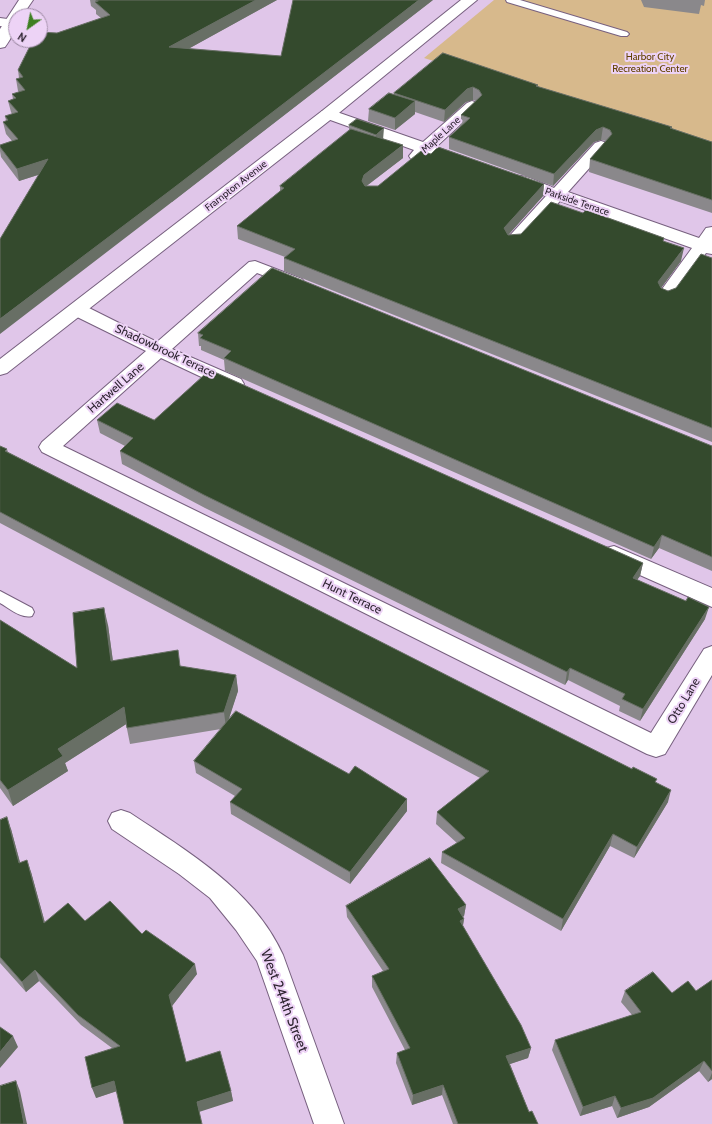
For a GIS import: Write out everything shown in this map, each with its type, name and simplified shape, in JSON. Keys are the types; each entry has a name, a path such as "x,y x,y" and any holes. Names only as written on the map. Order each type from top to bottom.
{"street":[{"path":"0,44 5,22 26,0"},
{"name":"Frampton Avenue","path":"0,369 78,310 328,114 470,0"},
{"name":"Maple Lane","path":"407,163 426,148 472,106"},
{"path":"328,114 477,167"},
{"path":"513,242 558,195 601,146"},
{"name":"Parkside Terrace","path":"499,174 558,195 709,242"},
{"path":"666,296 709,242"},
{"name":"Hartwell Lane","path":"49,447 255,266 314,290"},
{"name":"Shadowbrook Terrace","path":"78,310 159,350 253,392"},
{"name":"Hunt Terrace","path":"49,447 656,747"},
{"path":"596,546 712,598"},
{"name":"Otto Lane","path":"656,747 712,655"},
{"name":"West 244th Street","path":"121,821 219,890 246,922 269,955 329,1124"}],"lane":[{"path":"510,0 624,34"},
{"path":"537,8 548,0"},
{"path":"0,596 27,612"}],"green space":[{"name":"Harbor City Recreation Center","path":"494,0 712,0 712,148 424,58"}],"building":[{"path":"96,0 256,0 169,47 281,56 293,0 419,0 0,319 0,239 48,159 17,169 0,147 0,145 18,139 3,122 8,120 5,116 18,112 8,101 16,98 12,94 25,90 16,79 23,77 18,70 29,48 48,48 48,32 57,33 110,15 95,2 98,1"},
{"path":"443,53 538,85 536,86 672,127 670,128 712,142 712,200 590,159 612,134 610,130 603,127 596,130 554,174 449,137 470,118 461,115 482,95 479,90 473,87 467,89 445,110 394,93"},
{"path":"389,93 415,101 395,118 369,109"},
{"path":"357,119 384,128 376,135 349,125"},
{"path":"351,129 403,145 364,175 362,181 365,186 378,186 421,151 431,154 438,147 544,184 504,228 508,235 521,234 551,202 583,213 586,210 664,238 663,241 684,248 658,282 661,288 668,291 676,288 701,254 712,258 712,428 284,258 295,249 237,226 284,188 280,186"},
{"path":"272,268 712,446 712,557 662,535 654,547 224,358 231,351 200,338 203,335 198,333"},
{"path":"210,370 643,563 633,578 686,601 688,597 709,607 643,709 622,699 625,694 570,668 567,672 204,495 120,451 133,438 97,420 117,403 154,420"},
{"path":"0,446 7,449 5,451 458,681 632,769 633,767 657,779 655,782 671,790 637,847 613,834 563,919 442,852 465,838 437,812 489,771 0,512"},
{"path":"104,608 111,661 178,650 180,666 236,675 224,712 127,728 124,707 58,749 63,756 8,790 0,780 0,620 77,668 73,613"},
{"path":"236,711 349,774 355,766 407,799 350,872 230,802 242,789 194,761"},
{"path":"7,817 19,863 27,860 44,923 68,903 85,921 110,901 142,934 146,930 195,964 169,995 186,1062 220,1051 231,1091 197,1102 202,1124 124,1124 114,1081 92,1088 85,1057 120,1046 78,1015 35,970 22,982 0,957 0,820"},
{"path":"430,858 466,905 458,909 464,919 460,921 521,1025 531,1048 506,1056 529,1112 532,1111 538,1124 458,1124 443,1085 413,1095 397,1053 410,1048 372,976 389,969 346,906"},
{"path":"653,972 672,993 688,981 696,991 712,980 712,1071 704,1061 653,1098 621,1108 615,1096 583,1107 555,1040 641,1012 625,991"},
{"path":"0,1027 13,1036 0,1052"},
{"path":"16,1081 24,1124 0,1124 0,1086"}]}
